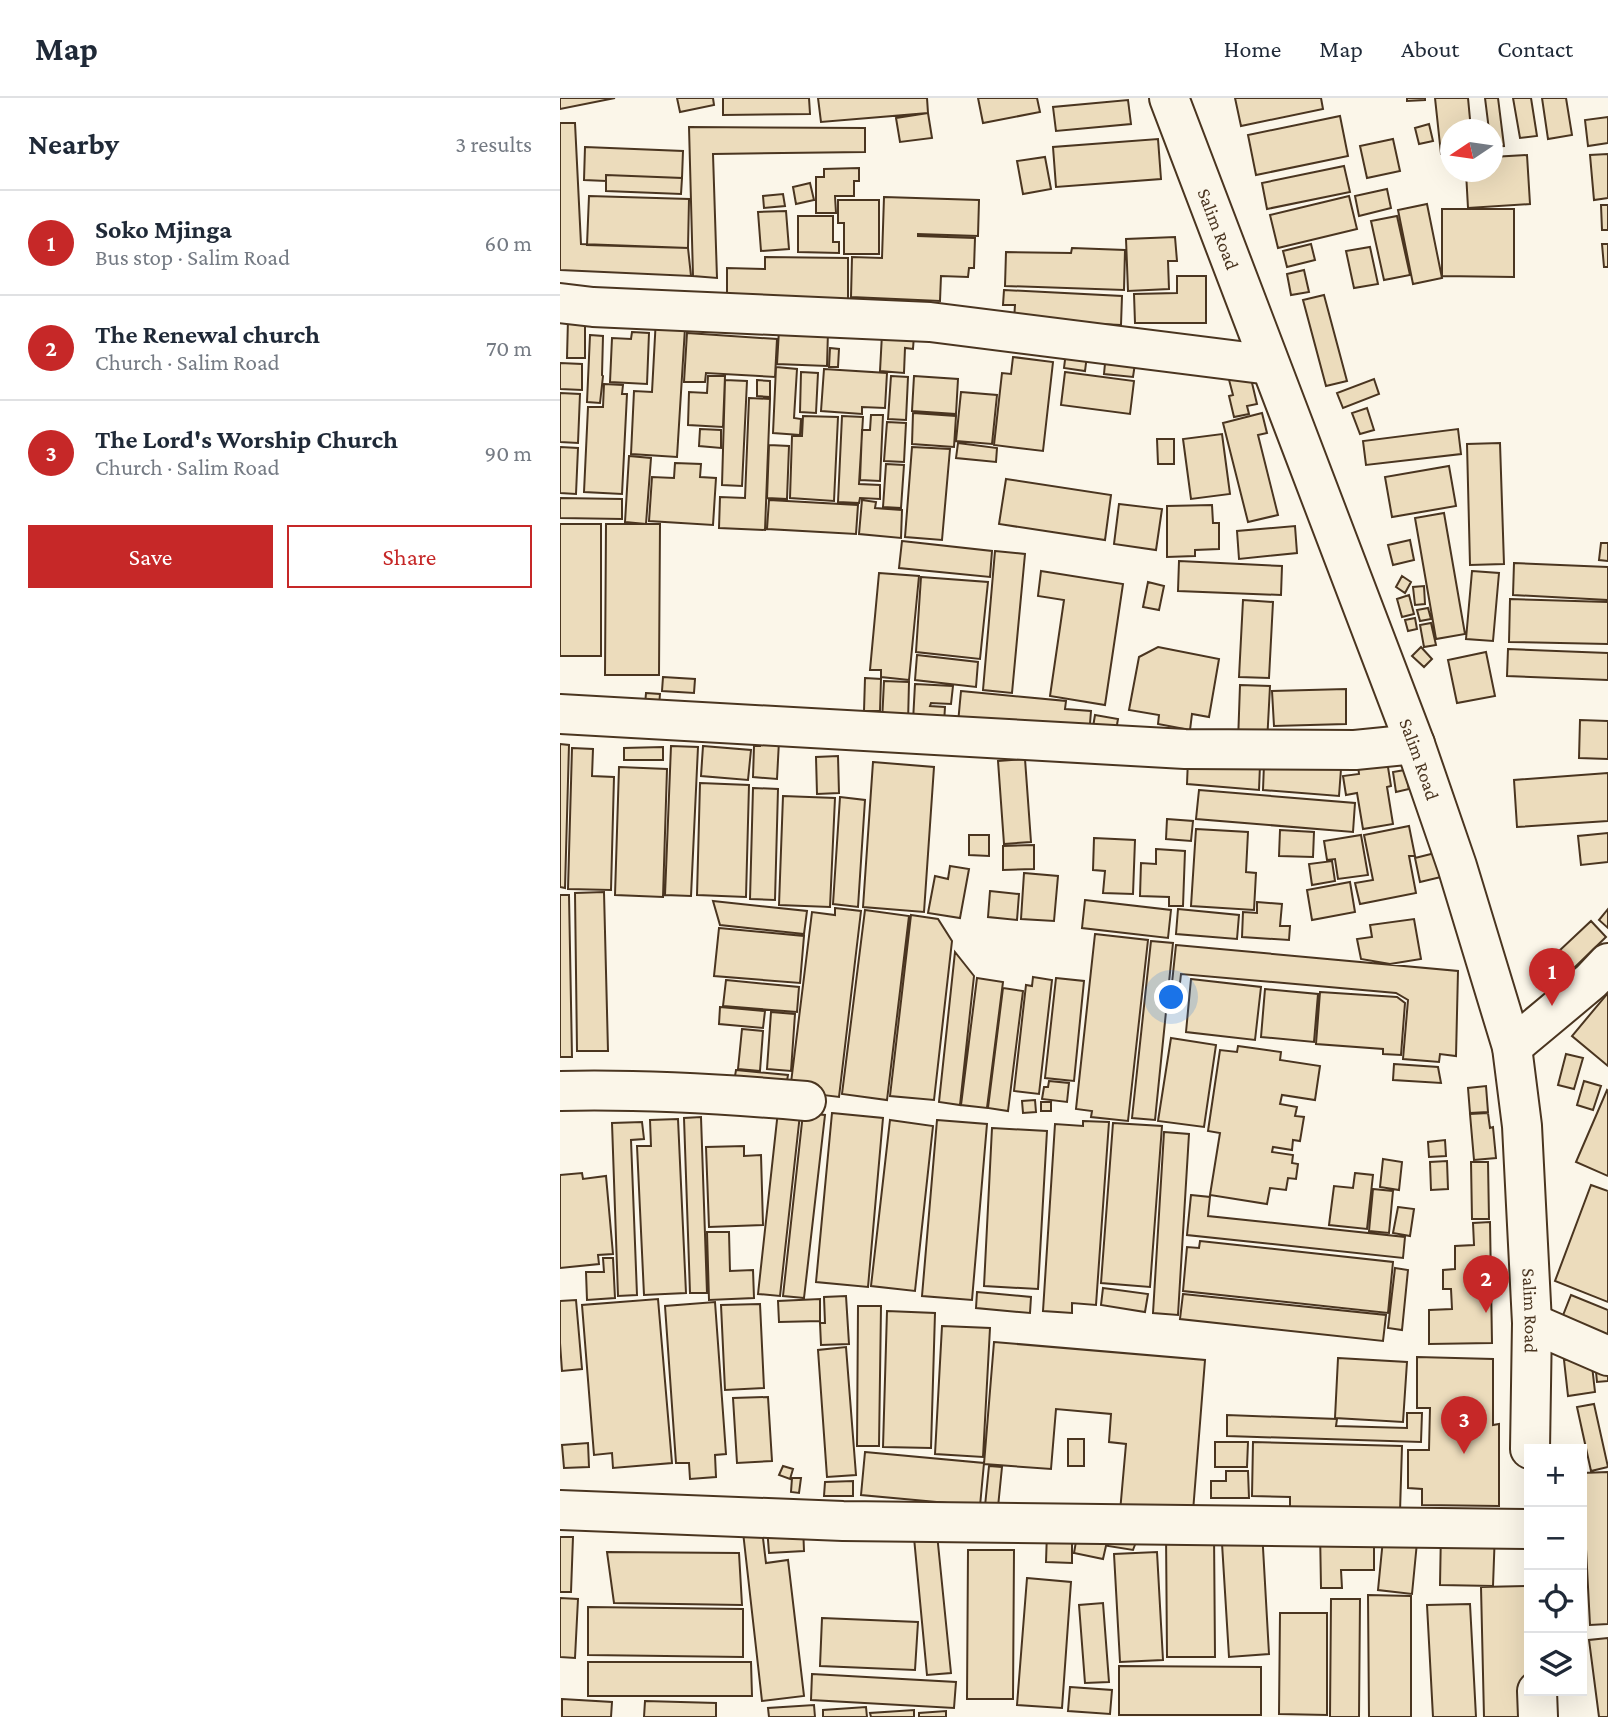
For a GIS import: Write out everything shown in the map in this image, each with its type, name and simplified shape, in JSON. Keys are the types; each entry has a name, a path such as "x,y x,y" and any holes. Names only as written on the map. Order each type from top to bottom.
{"street":[{"name":"Salim Road","path":"1169,98 1415,744 1457,866 1512,1047 1522,1126 1532,1323 1530,1444"},
{"path":"560,303 593,307 930,322 1270,365"},
{"path":"560,714 1185,749 1355,750 1415,744"},
{"path":"1512,1047 1591,981 1608,963"},
{"path":"560,1091 708,1093 806,1101"},
{"path":"1532,1323 1608,1356"},
{"path":"560,1510 843,1521 1524,1529"},
{"path":"1537,1696 1538,1717"}],"building":[{"path":"560,98 615,98 560,109"},
{"path":"677,98 713,98 714,105 680,112"},
{"path":"723,98 809,98 810,114 723,115"},
{"path":"818,98 927,98 928,113 821,122"},
{"path":"978,98 1037,98 1040,112 983,123"},
{"path":"1235,98 1321,98 1323,109 1241,126"},
{"path":"1407,98 1425,98 1425,100 1407,101"},
{"path":"1435,98 1468,98 1470,119 1440,119 1440,145"},
{"path":"1485,98 1498,98 1501,119 1488,119"},
{"path":"1513,98 1531,98 1537,136 1520,138"},
{"path":"1542,98 1566,98 1572,135 1548,139"},
{"path":"1128,100 1131,124 1056,131 1053,107"},
{"path":"928,113 932,138 900,142 896,118"},
{"path":"1340,116 1348,156 1256,175 1248,135"},
{"path":"1608,117 1608,143 1588,146 1585,120"},
{"path":"560,123 575,123 581,244 688,248 691,276 560,270"},
{"path":"1429,124 1433,141 1419,144 1415,128"},
{"path":"689,127 865,128 865,152 713,154 717,278 693,276"},
{"path":"1158,139 1161,179 1056,187 1053,147"},
{"path":"1393,139 1400,171 1367,178 1360,146"},
{"path":"585,147 683,151 682,178 606,175 606,181 584,180"},
{"path":"1608,154 1608,198 1594,200 1590,155"},
{"path":"1527,155 1530,204 1468,208 1467,182 1503,182 1503,156"},
{"path":"1045,157 1051,189 1023,194 1017,161"},
{"path":"1344,166 1350,192 1267,209 1262,183"},
{"path":"859,168 859,181 854,181 854,196 835,196 836,213 816,213 816,177 824,177 824,169"},
{"path":"606,175 682,178 681,194 606,191"},
{"path":"810,183 814,200 796,204 793,187"},
{"path":"1387,189 1391,208 1359,216 1355,196"},
{"path":"783,194 785,206 764,208 763,196"},
{"path":"589,196 689,199 688,248 587,245"},
{"path":"1349,196 1357,229 1278,248 1270,215"},
{"path":"884,197 979,200 978,236 918,234 975,238 974,268 969,268 968,277 941,276 940,301 851,297 852,257 882,258"},
{"path":"838,200 879,200 879,254 844,254 844,223 838,223"},
{"path":"1427,204 1442,278 1413,284 1398,210"},
{"path":"1601,205 1608,205 1608,230 1602,230"},
{"path":"1442,209 1514,209 1514,277 1442,276"},
{"path":"786,211 789,249 761,251 758,212"},
{"path":"798,216 833,216 833,242 839,242 839,253 798,252"},
{"path":"1397,216 1410,275 1384,280 1371,221"},
{"path":"1175,237 1177,261 1168,261 1169,289 1128,291 1126,239"},
{"path":"1311,244 1315,260 1287,267 1283,251"},
{"path":"1602,244 1608,244 1608,267 1604,267"},
{"path":"1370,247 1378,284 1354,288 1346,251"},
{"path":"1072,248 1125,250 1124,290 1005,286 1006,252 1071,253"},
{"path":"765,257 848,258 848,300 727,297 727,268 765,269"},
{"path":"1304,270 1309,292 1291,295 1287,274"},
{"path":"1177,276 1206,276 1206,323 1135,323 1134,294 1177,293"},
{"path":"1004,290 1122,296 1121,325 1014,320 1015,305 1003,305"},
{"path":"1324,295 1347,381 1326,386 1303,300"},
{"path":"656,318 685,328 677,457 631,454 634,391 652,392"},
{"path":"568,319 585,320 585,358 567,358"},
{"path":"779,330 828,331 827,366 777,364"},
{"path":"632,332 649,333 647,384 610,382 612,338 631,339"},
{"path":"687,333 777,339 775,377 706,373 705,382 684,382"},
{"path":"882,334 914,335 913,349 905,348 904,373 880,371"},
{"path":"590,335 603,336 600,403 587,402"},
{"path":"830,348 839,349 838,367 829,367"},
{"path":"1066,352 1087,355 1085,371 1064,368"},
{"path":"1106,353 1136,357 1133,377 1104,374"},
{"path":"1013,357 1053,362 1043,451 994,445 1002,373 1011,374"},
{"path":"560,363 582,364 582,390 560,389"},
{"path":"1248,366 1257,404 1247,406 1249,414 1234,417 1229,396 1233,395 1227,372"},
{"path":"776,367 797,369 794,418 801,419 800,435 773,433"},
{"path":"824,369 887,373 885,408 862,407 862,414 821,411"},
{"path":"801,372 818,373 816,413 800,412"},
{"path":"1065,372 1134,381 1130,414 1061,405"},
{"path":"708,376 725,376 723,427 688,425 689,392 707,393"},
{"path":"891,376 908,377 906,420 888,419"},
{"path":"914,376 958,379 956,414 912,411"},
{"path":"1374,379 1379,394 1343,408 1337,393"},
{"path":"725,380 747,381 742,486 722,485"},
{"path":"757,380 770,381 770,397 757,396"},
{"path":"604,384 623,385 622,394 627,394 622,494 584,492 588,407 603,407"},
{"path":"961,392 997,395 992,444 956,441"},
{"path":"560,393 580,394 578,443 560,442"},
{"path":"749,398 770,399 765,530 719,528 720,497 745,498"},
{"path":"1367,408 1374,430 1360,434 1352,413"},
{"path":"913,413 956,416 954,447 912,444"},
{"path":"1262,413 1267,433 1258,435 1278,515 1248,522 1223,423"},
{"path":"871,415 883,415 880,481 860,480 862,430 870,430"},
{"path":"803,416 838,417 834,501 790,498 792,436 802,436"},
{"path":"842,416 863,417 859,484 880,485 880,499 860,498 859,503 838,502"},
{"path":"887,422 906,423 904,462 884,461"},
{"path":"700,429 721,430 721,448 699,446"},
{"path":"1458,429 1461,454 1366,465 1363,441"},
{"path":"1222,434 1230,494 1191,499 1183,439"},
{"path":"1157,439 1174,439 1174,464 1158,464"},
{"path":"958,443 997,448 996,462 956,458"},
{"path":"1500,443 1504,564 1470,565 1467,444"},
{"path":"769,445 789,446 787,499 767,498"},
{"path":"560,447 578,448 576,494 560,493"},
{"path":"912,447 950,449 942,540 905,537"},
{"path":"629,456 651,458 646,524 625,522"},
{"path":"675,463 701,464 700,477 716,478 713,525 649,521 652,477 674,478"},
{"path":"886,464 904,465 901,508 883,507"},
{"path":"1449,466 1456,506 1392,517 1385,477"},
{"path":"1006,479 1111,495 1105,540 999,524"},
{"path":"560,498 622,499 622,519 560,518"},
{"path":"769,500 858,505 856,534 767,529"},
{"path":"862,500 876,502 875,508 902,510 901,538 859,534"},
{"path":"1119,504 1162,509 1156,550 1114,544"},
{"path":"1212,505 1213,523 1219,523 1219,549 1195,550 1195,556 1167,557 1167,506"},
{"path":"1444,513 1465,634 1436,639 1415,518"},
{"path":"560,524 601,524 601,656 560,656"},
{"path":"606,524 660,524 659,675 605,675"},
{"path":"1295,526 1297,553 1239,559 1237,531"},
{"path":"1410,540 1414,560 1393,565 1388,545"},
{"path":"902,541 992,551 990,577 899,568"},
{"path":"1601,543 1608,543 1608,561 1599,560"},
{"path":"995,551 1025,554 1012,693 983,690"},
{"path":"1179,561 1282,566 1281,595 1178,591"},
{"path":"1514,563 1608,567 1608,600 1513,595"},
{"path":"1041,571 1123,584 1105,705 1050,696 1064,600 1038,596"},
{"path":"1472,571 1499,573 1493,641 1466,639"},
{"path":"879,573 919,576 909,680 881,677 881,670 870,670"},
{"path":"1402,576 1411,582 1405,593 1396,587"},
{"path":"921,577 988,582 980,659 916,652"},
{"path":"1148,582 1164,586 1159,610 1143,607"},
{"path":"1424,586 1425,604 1415,605 1413,587"},
{"path":"1409,595 1414,614 1402,617 1397,599"},
{"path":"1510,599 1608,602 1608,644 1509,642"},
{"path":"1243,600 1273,602 1269,678 1239,677"},
{"path":"1428,608 1431,619 1420,621 1417,610"},
{"path":"1415,618 1417,629 1408,631 1405,620"},
{"path":"1431,623 1436,645 1424,647 1420,625"},
{"path":"1158,647 1219,659 1209,717 1192,714 1190,730 1158,724 1159,715 1129,710 1139,657"},
{"path":"1421,647 1432,659 1424,667 1412,656"},
{"path":"1508,649 1608,653 1608,680 1507,676"},
{"path":"1486,652 1495,696 1457,703 1448,660"},
{"path":"917,655 978,662 976,687 915,680"},
{"path":"663,677 695,679 694,693 662,691"},
{"path":"865,678 881,679 880,711 864,711"},
{"path":"884,681 909,682 908,723 882,722"},
{"path":"915,684 953,686 951,704 931,703 930,706 945,707 944,723 913,721"},
{"path":"1240,685 1270,686 1267,743 1238,742"},
{"path":"1346,689 1346,724 1274,726 1272,691"},
{"path":"961,691 1066,701 1065,709 1091,711 1089,736 958,723"},
{"path":"646,693 660,694 659,706 645,705"},
{"path":"1095,715 1118,719 1115,736 1092,733"},
{"path":"1580,720 1608,721 1608,759 1579,758"},
{"path":"760,739 779,741 777,779 753,777 754,746 760,746"},
{"path":"560,744 569,745 565,888 560,887"},
{"path":"671,746 698,747 691,896 665,895"},
{"path":"703,746 751,750 748,780 701,776"},
{"path":"663,747 663,760 624,760 624,748"},
{"path":"572,748 593,749 592,776 614,777 611,890 568,889"},
{"path":"838,756 839,793 817,794 816,757"},
{"path":"1025,759 1031,842 1004,844 998,761"},
{"path":"1188,759 1260,765 1259,790 1187,784"},
{"path":"1387,761 1391,786 1387,787 1393,824 1363,829 1357,793 1346,795 1343,776 1359,774 1358,765"},
{"path":"873,762 934,767 924,912 863,907"},
{"path":"1264,764 1341,769 1339,796 1263,790"},
{"path":"619,767 667,769 663,897 615,895"},
{"path":"1405,770 1409,789 1396,792 1393,772"},
{"path":"1608,773 1608,821 1517,827 1514,780"},
{"path":"700,783 749,785 746,897 697,895"},
{"path":"753,788 778,789 775,900 750,899"},
{"path":"1199,790 1355,803 1353,832 1196,819"},
{"path":"783,796 835,798 830,907 779,905"},
{"path":"840,797 865,800 858,907 833,904"},
{"path":"1167,819 1193,821 1191,841 1166,839"},
{"path":"1409,826 1415,856 1409,856 1416,893 1360,904 1355,883 1373,880 1364,835"},
{"path":"1196,829 1248,832 1246,872 1256,873 1254,910 1191,906"},
{"path":"1280,830 1314,832 1313,857 1279,856"},
{"path":"1608,833 1608,862 1581,865 1578,836"},
{"path":"969,835 989,835 989,856 969,855"},
{"path":"1361,835 1368,875 1338,879 1335,859 1327,860 1324,841"},
{"path":"1094,838 1135,840 1133,894 1103,893 1105,871 1093,870"},
{"path":"1034,845 1034,869 1003,870 1003,846"},
{"path":"1156,849 1185,851 1183,906 1169,906 1169,897 1140,896 1141,863 1156,864"},
{"path":"1435,853 1441,877 1420,882 1415,858"},
{"path":"1332,861 1335,881 1312,885 1309,864"},
{"path":"950,866 969,869 960,918 928,913 935,876 948,879"},
{"path":"1024,873 1058,876 1054,921 1021,919"},
{"path":"1350,882 1355,912 1312,920 1307,890"},
{"path":"990,891 1019,894 1017,920 988,917"},
{"path":"604,892 608,1051 577,1051 575,893"},
{"path":"560,895 569,895 572,1057 560,1057"},
{"path":"1085,900 1171,910 1168,938 1082,928"},
{"path":"713,901 807,911 804,934 720,925"},
{"path":"1257,902 1282,904 1280,926 1290,926 1289,940 1242,937 1243,912 1257,913"},
{"path":"835,908 861,911 839,1097 790,1091 812,912 835,915"},
{"path":"1178,909 1239,915 1237,939 1176,934"},
{"path":"1608,909 1608,928 1599,920"},
{"path":"865,910 909,916 887,1100 842,1094"},
{"path":"911,915 938,919 952,941 934,1100 890,1096"},
{"path":"1414,919 1421,959 1390,964 1361,959 1357,939 1372,937 1370,925"},
{"path":"1591,921 1606,937 1574,968 1559,951"},
{"path":"719,928 804,936 800,983 714,976"},
{"path":"1095,934 1148,940 1128,1121 1091,1117 1092,1111 1076,1109"},
{"path":"1151,941 1173,943 1155,1120 1132,1118"},
{"path":"1176,945 1458,971 1456,1056 1440,1054 1439,1062 1403,1059 1408,1000 1396,993 1181,974 1180,983 1172,983"},
{"path":"955,952 974,976 960,1105 939,1102"},
{"path":"1033,977 1052,980 1039,1094 1014,1091 1026,985 1032,986"},
{"path":"977,978 1003,982 987,1108 961,1105"},
{"path":"1056,978 1084,981 1074,1081 1045,1078"},
{"path":"1191,979 1261,987 1255,1040 1186,1032"},
{"path":"726,980 799,987 797,1012 723,1006"},
{"path":"1003,988 1023,991 1008,1111 988,1108"},
{"path":"1265,989 1318,994 1314,1042 1261,1037"},
{"path":"1320,992 1397,997 1405,1003 1401,1055 1383,1054 1383,1049 1316,1044"},
{"path":"1608,993 1608,1066 1572,1036"},
{"path":"720,1007 765,1011 763,1028 719,1024"},
{"path":"771,1012 795,1014 791,1071 767,1069"},
{"path":"742,1029 763,1031 760,1071 738,1069"},
{"path":"1171,1038 1216,1045 1204,1127 1158,1121"},
{"path":"1238,1046 1281,1052 1280,1060 1320,1066 1315,1100 1282,1095 1280,1104 1297,1107 1295,1116 1304,1117 1300,1141 1293,1140 1292,1150 1273,1147 1272,1152 1293,1155 1292,1163 1298,1164 1296,1179 1288,1178 1286,1190 1270,1188 1267,1204 1210,1195 1220,1133 1208,1131 1220,1050 1237,1052"},
{"path":"1566,1054 1583,1058 1574,1089 1558,1085"},
{"path":"1394,1064 1438,1067 1441,1083 1393,1080"},
{"path":"736,1070 788,1075 786,1087 734,1082"},
{"path":"1049,1081 1069,1083 1067,1102 1042,1099 1044,1087 1048,1087"},
{"path":"1584,1081 1601,1086 1593,1110 1577,1105"},
{"path":"1486,1086 1488,1112 1470,1113 1468,1088"},
{"path":"1608,1091 1608,1176 1576,1162"},
{"path":"1035,1100 1036,1112 1023,1113 1022,1101"},
{"path":"1041,1102 1051,1102 1051,1111 1041,1111"},
{"path":"778,1111 800,1114 780,1296 758,1294"},
{"path":"803,1113 825,1115 804,1298 783,1296"},
{"path":"832,1113 883,1118 868,1287 816,1282"},
{"path":"1488,1113 1490,1128 1493,1127 1496,1158 1474,1160 1470,1114"},
{"path":"701,1117 707,1293 690,1293 684,1118"},
{"path":"678,1119 686,1293 644,1295 637,1146 651,1146 650,1120"},
{"path":"890,1120 933,1126 915,1291 871,1286"},
{"path":"937,1120 987,1124 972,1300 922,1296"},
{"path":"1083,1121 1109,1122 1096,1305 1072,1303 1072,1313 1043,1311 1055,1124 1083,1126"},
{"path":"642,1122 644,1139 631,1140 637,1295 618,1296 612,1123"},
{"path":"1113,1123 1162,1126 1150,1287 1101,1283"},
{"path":"992,1128 1047,1131 1038,1289 984,1286"},
{"path":"1164,1132 1189,1134 1178,1315 1153,1313"},
{"path":"1445,1140 1446,1156 1429,1157 1428,1142"},
{"path":"744,1146 744,1156 761,1155 763,1225 709,1227 706,1147"},
{"path":"1383,1159 1402,1162 1399,1190 1380,1187"},
{"path":"1447,1161 1448,1189 1431,1190 1430,1162"},
{"path":"1471,1162 1488,1162 1489,1219 1472,1219"},
{"path":"582,1173 583,1179 606,1176 613,1254 598,1255 599,1264 560,1268 560,1175"},
{"path":"1355,1173 1373,1175 1367,1229 1329,1225 1334,1186 1353,1188"},
{"path":"1591,1185 1608,1191 1608,1302 1555,1281"},
{"path":"1373,1189 1393,1191 1389,1233 1369,1231"},
{"path":"1191,1195 1210,1197 1208,1216 1405,1237 1403,1258 1187,1235"},
{"path":"1398,1207 1414,1209 1410,1236 1393,1233"},
{"path":"1490,1222 1492,1343 1429,1344 1429,1310 1452,1309 1451,1289 1443,1289 1443,1270 1455,1269 1455,1246 1474,1245 1473,1223"},
{"path":"707,1232 729,1232 730,1271 753,1270 754,1298 709,1300"},
{"path":"1200,1241 1393,1262 1388,1313 1183,1291 1187,1247 1199,1248"},
{"path":"603,1258 613,1258 615,1298 587,1300 586,1272 604,1272"},
{"path":"1395,1268 1408,1270 1402,1330 1388,1328"},
{"path":"1103,1288 1148,1294 1145,1312 1101,1305"},
{"path":"977,1292 1031,1297 1030,1313 976,1308"},
{"path":"1183,1294 1386,1315 1383,1341 1180,1319"},
{"path":"1571,1295 1608,1310 1608,1342 1560,1323"},
{"path":"846,1296 849,1344 821,1345 820,1323 825,1323 824,1297"},
{"path":"658,1299 672,1463 613,1468 612,1453 594,1455 582,1305"},
{"path":"820,1299 820,1321 779,1322 778,1301"},
{"path":"576,1300 582,1369 562,1371 560,1301"},
{"path":"715,1302 726,1454 715,1455 716,1477 690,1479 689,1463 676,1463 665,1306"},
{"path":"760,1304 764,1388 725,1390 721,1305"},
{"path":"858,1306 881,1306 879,1446 857,1446"},
{"path":"887,1311 935,1313 931,1448 883,1447"},
{"path":"942,1326 990,1328 983,1457 935,1454"},
{"path":"994,1342 1205,1360 1192,1524 1120,1512 1126,1444 1109,1442 1111,1414 1056,1409 1051,1469 984,1464"},
{"path":"846,1347 856,1475 827,1477 818,1350"},
{"path":"1417,1357 1493,1359 1493,1425 1499,1424 1499,1506 1422,1505 1422,1489 1408,1488 1408,1450 1429,1450 1430,1408 1417,1408"},
{"path":"1591,1357 1595,1392 1568,1396 1564,1360"},
{"path":"1338,1358 1407,1362 1403,1422 1335,1418"},
{"path":"1608,1360 1608,1381 1597,1382 1595,1361"},
{"path":"768,1397 772,1461 737,1463 733,1398"},
{"path":"1594,1404 1608,1467 1591,1471 1577,1407"},
{"path":"1407,1413 1422,1413 1421,1442 1227,1436 1227,1415 1337,1419 1336,1426 1407,1428"},
{"path":"1068,1439 1084,1439 1084,1466 1068,1466"},
{"path":"1215,1442 1248,1442 1247,1467 1215,1467"},
{"path":"1253,1442 1402,1446 1400,1512 1290,1510 1290,1497 1252,1496"},
{"path":"588,1443 589,1467 564,1468 562,1445"},
{"path":"865,1452 984,1463 980,1506 861,1495"},
{"path":"783,1466 793,1469 790,1479 779,1475"},
{"path":"989,1466 1002,1467 998,1507 985,1506"},
{"path":"1226,1471 1248,1471 1249,1498 1211,1498 1211,1481 1226,1481"},
{"path":"1608,1472 1608,1624 1590,1625 1587,1473"},
{"path":"792,1478 801,1478 799,1493 791,1492"},
{"path":"853,1481 853,1496 824,1496 825,1482"},
{"path":"936,1524 951,1673 927,1675 913,1527"},
{"path":"803,1525 804,1551 769,1553 767,1527"},
{"path":"1110,1527 1136,1542 1133,1550 1108,1546"},
{"path":"1221,1527 1262,1530 1269,1654 1229,1657"},
{"path":"1384,1529 1418,1532 1412,1594 1378,1590"},
{"path":"762,1530 766,1563 788,1560 804,1696 762,1701 743,1532"},
{"path":"1078,1530 1108,1537 1103,1559 1074,1553"},
{"path":"1320,1530 1374,1530 1374,1570 1341,1570 1342,1588 1321,1588"},
{"path":"1441,1530 1495,1531 1493,1586 1440,1585"},
{"path":"1047,1532 1072,1532 1072,1563 1046,1562"},
{"path":"1166,1532 1214,1532 1215,1657 1167,1657"},
{"path":"560,1537 573,1537 571,1592 560,1592"},
{"path":"968,1550 1014,1550 1013,1699 967,1699"},
{"path":"607,1552 739,1553 742,1605 614,1603"},
{"path":"1157,1552 1163,1660 1120,1662 1114,1554"},
{"path":"1027,1578 1071,1582 1062,1708 1017,1705"},
{"path":"1524,1586 1524,1696 1531,1696 1531,1717 1484,1717 1481,1587"},
{"path":"1368,1595 1411,1596 1411,1717 1369,1717"},
{"path":"560,1598 578,1599 575,1658 560,1657"},
{"path":"1331,1599 1360,1599 1359,1717 1330,1717"},
{"path":"1103,1603 1109,1682 1085,1683 1079,1605"},
{"path":"1470,1604 1476,1717 1433,1717 1427,1605"},
{"path":"588,1607 743,1609 743,1657 588,1655"},
{"path":"1280,1613 1327,1613 1327,1715 1279,1714"},
{"path":"822,1618 918,1622 915,1670 820,1666"},
{"path":"1608,1638 1608,1717 1599,1717 1589,1640"},
{"path":"588,1662 751,1662 752,1696 588,1696"},
{"path":"1119,1666 1261,1667 1261,1715 1119,1715"},
{"path":"812,1674 956,1682 954,1708 811,1700"},
{"path":"1070,1687 1112,1690 1110,1714 1068,1711"},
{"path":"562,1699 612,1702 611,1717 562,1717"},
{"path":"645,1701 716,1703 716,1717 644,1717"},
{"path":"814,1705 815,1717 769,1717 768,1708"},
{"path":"866,1707 867,1717 823,1717 823,1710"},
{"path":"914,1710 914,1717 871,1717 870,1713"},
{"path":"946,1711 946,1717 919,1717 919,1713"}],"place":[{"name":"Soko Mjinga","path":"1552,1006"},
{"name":"The Renewal church","path":"1486,1313"},
{"name":"The Lord's Worship Church","path":"1464,1454"}]}
